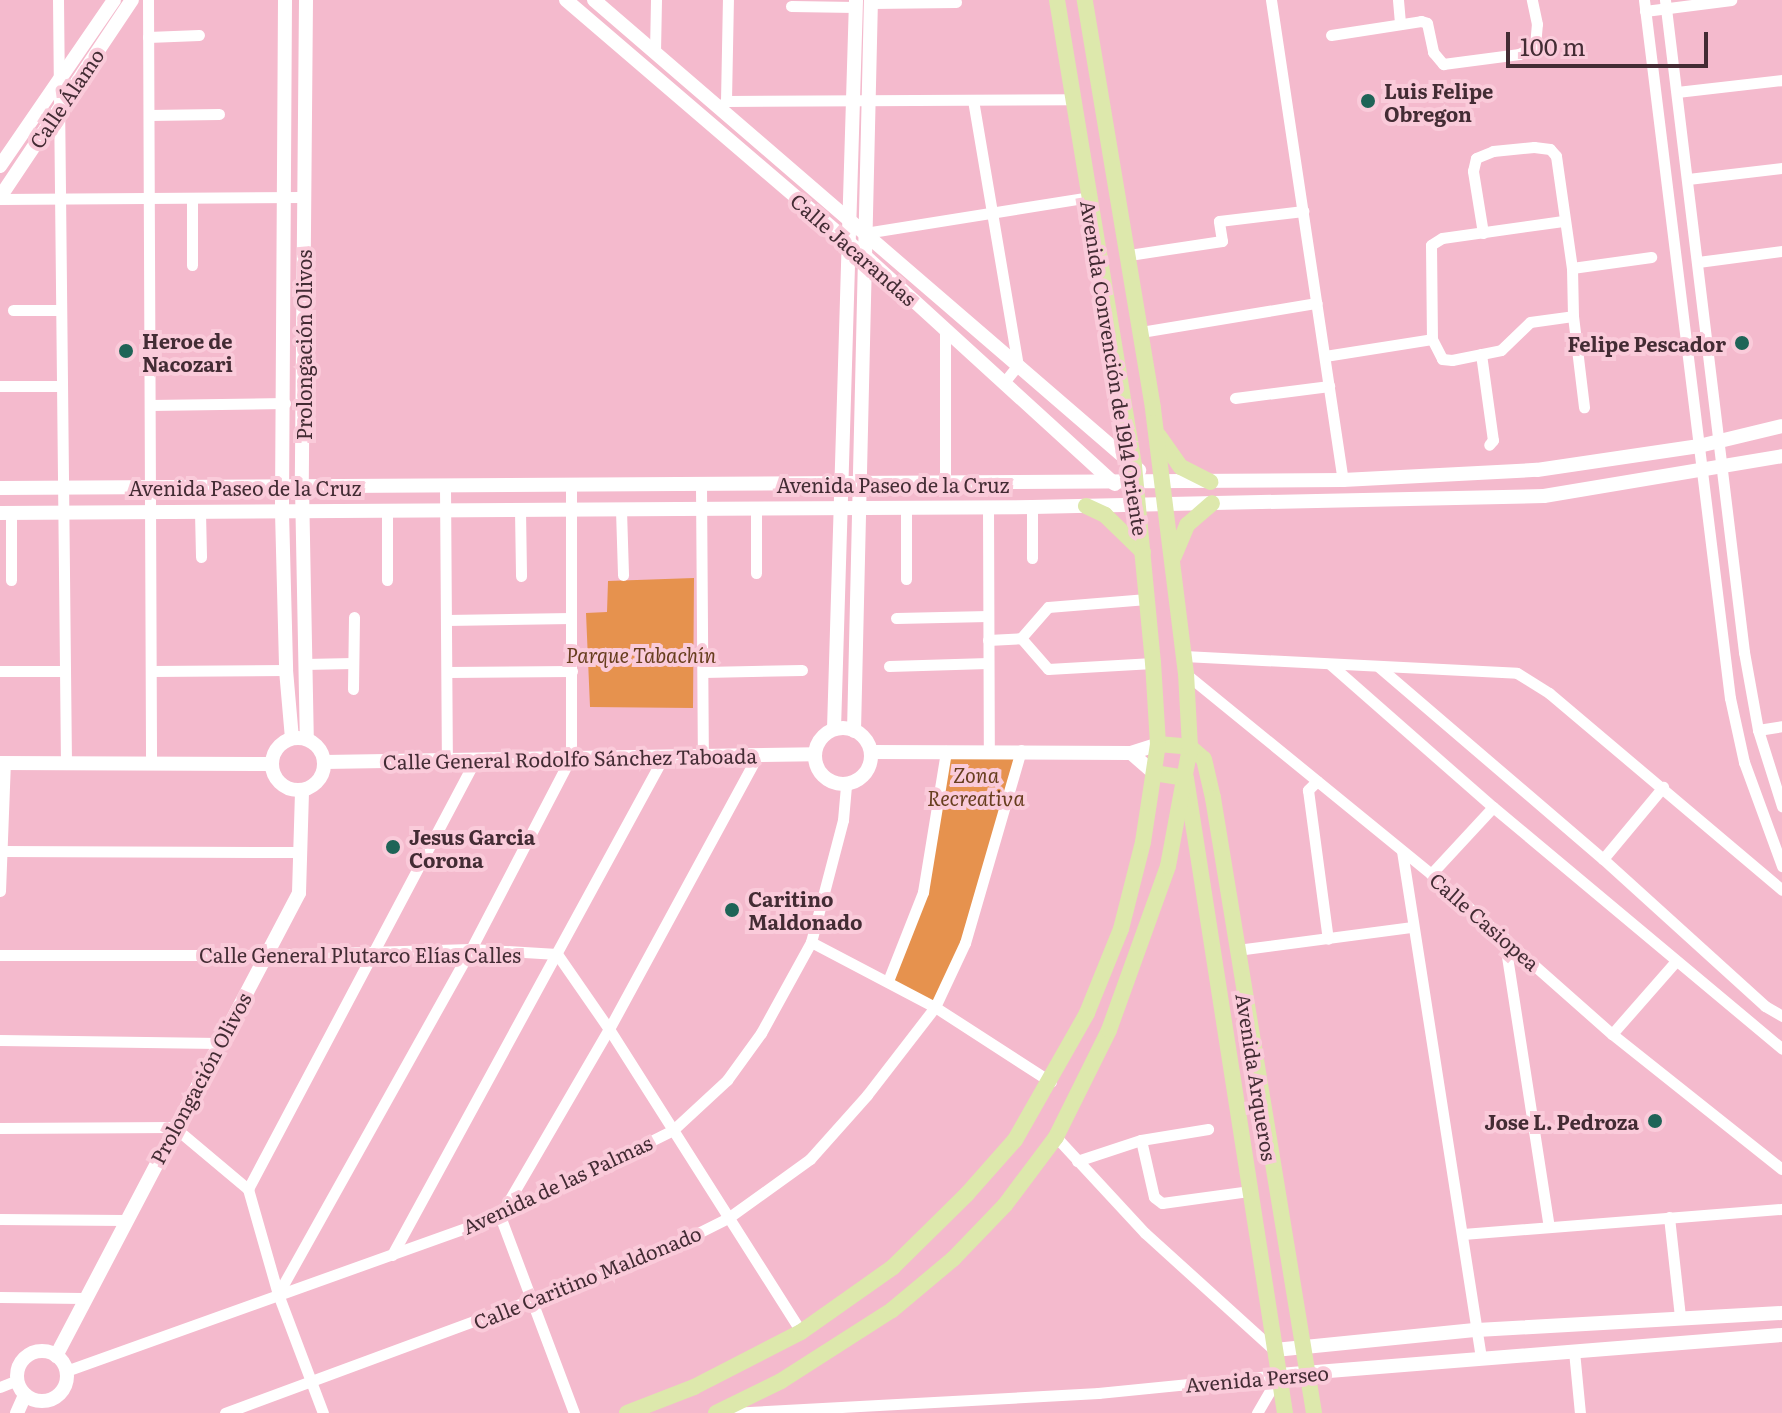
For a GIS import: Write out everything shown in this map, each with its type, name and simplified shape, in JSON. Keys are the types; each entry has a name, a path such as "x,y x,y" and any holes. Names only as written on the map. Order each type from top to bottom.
{"main road":[{"name":"Avenida Convención de 1914 Oriente","path":"716,1413 781,1381 892,1310 953,1259 1005,1205 1056,1137 1109,1030 1168,866 1190,747 1186,674 1166,504 1134,465 1057,0"},
{"name":"Avenida Convención de 1914 Oriente","path":"627,1413 694,1387 801,1332 893,1267 967,1194 1015,1140 1051,1082 1087,1013 1121,929 1143,842 1158,744 1137,503 1150,482 1156,429 1085,0"},
{"path":"1156,429 1181,467 1210,482"},
{"path":"1173,561 1181,533 1212,503"},
{"path":"1086,506 1105,515 1143,552"},
{"path":"1158,744 1190,747"},
{"name":"Avenida Arqueros","path":"1190,747 1204,759 1208,771 1314,1413"},
{"path":"1154,773 1186,778"},
{"name":"Avenida Arqueros","path":"1186,778 1285,1413"}],"street":[{"path":"58,0 66,763"},
{"name":"Calle Álamo","path":"0,166 59,75 114,0"},
{"name":"Calle Álamo","path":"0,198 132,0"},
{"path":"148,0 151,763"},
{"name":"Prolongación Olivos","path":"285,0 282,512 286,670 299,738"},
{"name":"Prolongación Olivos","path":"299,738 304,664 302,487 306,0"},
{"name":"Calle Jacarandas","path":"566,0 865,256 1137,503"},
{"path":"655,52 656,0"},
{"path":"728,0 723,104 1073,99"},
{"path":"1271,0 1343,480"},
{"path":"1398,0 1400,24"},
{"path":"1331,35 1427,23 1433,52 1443,64 1519,54 1535,46 1537,24 1532,0"},
{"path":"1731,0 1644,6 1737,738 1782,866"},
{"path":"593,23 597,1"},
{"name":"Calle Jacarandas","path":"597,1 655,52 723,104 865,233 1134,465"},
{"path":"854,731 870,100 863,2"},
{"path":"834,729 853,100 863,2"},
{"path":"791,6 956,2"},
{"path":"1666,4 1744,652 1758,730 1782,806"},
{"path":"148,37 199,35"},
{"path":"1677,92 1782,80"},
{"path":"973,100 1018,365 1004,382"},
{"path":"149,115 219,114"},
{"path":"1483,233 1473,171 1476,158 1493,151 1550,149 1556,156 1572,268 1573,316 1584,407"},
{"path":"1688,179 1782,168"},
{"path":"0,198 303,197"},
{"path":"865,233 992,210 1089,197"},
{"path":"192,198 192,265"},
{"path":"1129,255 1222,241 1219,221 1303,211"},
{"path":"1563,221 1442,238 1431,245 1432,339 1442,359 1481,354 1512,343 1530,322 1573,316"},
{"path":"1698,262 1782,251"},
{"path":"1572,268 1651,257"},
{"path":"1141,332 1317,303"},
{"path":"13,310 61,310"},
{"path":"283,320 303,318"},
{"path":"945,328 945,483"},
{"path":"1325,356 1432,339"},
{"path":"1481,354 1493,440 1489,445"},
{"path":"846,368 862,368"},
{"path":"0,386 62,386"},
{"path":"1235,398 1329,386"},
{"path":"150,405 285,403"},
{"name":"Avenida Paseo de la Cruz","path":"0,488 1343,480 1537,470 1699,446 1782,426"},
{"name":"Avenida Paseo de la Cruz","path":"6,513 1032,507 1544,496 1782,459"},
{"path":"701,485 703,755"},
{"path":"445,486 447,760"},
{"path":"278,1294 471,949 571,757 571,486"},
{"path":"988,507 989,751"},
{"path":"1032,507 1032,558"},
{"path":"756,508 756,573"},
{"path":"906,508 906,579"},
{"path":"520,510 521,576"},
{"path":"621,510 623,575"},
{"path":"387,511 387,580"},
{"path":"200,512 201,557"},
{"path":"6,513 11,580"},
{"path":"988,640 1021,638 1048,607 1147,599"},
{"path":"896,618 988,616"},
{"path":"353,689 354,617"},
{"path":"446,620 571,618"},
{"path":"1021,638 1048,669 1153,663"},
{"path":"1184,656 1504,672 1530,679 1663,787 1782,890"},
{"path":"304,664 353,663"},
{"path":"889,666 988,663"},
{"path":"1330,664 1493,807 1782,1049"},
{"path":"1379,667 1603,859 1765,1006 1782,1016"},
{"path":"151,671 286,670"},
{"path":"703,672 802,670"},
{"path":"0,671 65,671"},
{"path":"447,672 572,671"},
{"name":"Calle Casiopea","path":"1186,674 1431,874 1612,1034 1782,1169"},
{"path":"1758,730 1782,726"},
{"path":"834,729 854,731 862,736 871,752 867,770 846,784 829,780 820,773 815,754 823,737 834,729"},
{"path":"299,738 319,748 324,762 316,783 302,790 284,787 273,773 271,764 277,747 299,738"},
{"path":"871,752 1021,750 1131,753 1158,744"},
{"name":"Calle Caritino Maldonado","path":"225,1413 533,1302 658,1253 728,1218 810,1159 867,1095 935,1007 965,943 1021,750"},
{"path":"888,981 923,892 946,751"},
{"path":"1131,753 1154,773"},
{"name":"Calle General Rodolfo Sánchez Taboada","path":"324,762 815,754"},
{"path":"574,1413 500,1216 609,1029 758,755"},
{"path":"392,1255 664,756"},
{"path":"248,1189 476,759"},
{"path":"0,891 2,763 271,764"},
{"path":"1317,781 1308,790 1328,939"},
{"name":"Avenida de las Palmas","path":"66,1371 500,1216 673,1130 727,1080 761,1033 811,942 843,820 846,784"},
{"path":"1603,859 1663,787"},
{"name":"Prolongación Olivos","path":"56,1356 83,1298 299,893 302,790"},
{"path":"1431,874 1493,807"},
{"path":"2,851 300,852"},
{"path":"1402,851 1481,1358"},
{"path":"1237,950 1412,927"},
{"path":"1504,937 1549,1227"},
{"path":"811,942 935,1007 1051,1082"},
{"name":"Calle General Plutarco Elías Calles","path":"0,955 266,955 471,949 557,954"},
{"path":"557,954 609,1029 801,1332"},
{"path":"1612,1034 1675,962"},
{"path":"1765,1006 1782,1005"},
{"path":"0,1040 219,1043"},
{"path":"0,1128 174,1127 248,1189 278,1294 323,1413"},
{"path":"1077,1161 1141,1140 1208,1129"},
{"path":"1056,1137 1145,1233 1275,1350"},
{"path":"1141,1140 1154,1197 1162,1203 1250,1191"},
{"path":"1463,1234 1782,1209"},
{"path":"1669,1217 1680,1317"},
{"path":"0,1219 125,1220"},
{"path":"0,1297 83,1298"},
{"name":"Avenida Perseo","path":"1275,1350 1477,1330 1782,1313"},
{"name":"Avenida Perseo","path":"731,1413 1098,1393 1279,1375 1782,1335"},
{"path":"1574,1351 1580,1413"},
{"path":"41,1352 56,1356 66,1371 66,1384 57,1397 41,1401 25,1395 17,1380 26,1357 41,1352"},
{"path":"1257,1413 1279,1375"},
{"path":"0,1387 17,1380"},
{"path":"17,1413 25,1395"}],"green space":[{"name":"Parque Tabachín","path":"694,578 693,708 590,707 586,613 607,612 608,581"},
{"name":"Zona Recreativa","path":"1021,750 986,882 935,1007 888,981 923,892 946,751"}],"place":[{"name":"Luis Felipe Obregon","path":"1368,101"},
{"name":"Felipe Pescador","path":"1742,343"},
{"name":"Heroe de Nacozari","path":"126,351"},
{"name":"Jesus Garcia Corona","path":"393,847"},
{"name":"Caritino Maldonado","path":"732,910"},
{"name":"Jose L. Pedroza","path":"1655,1121"}]}
